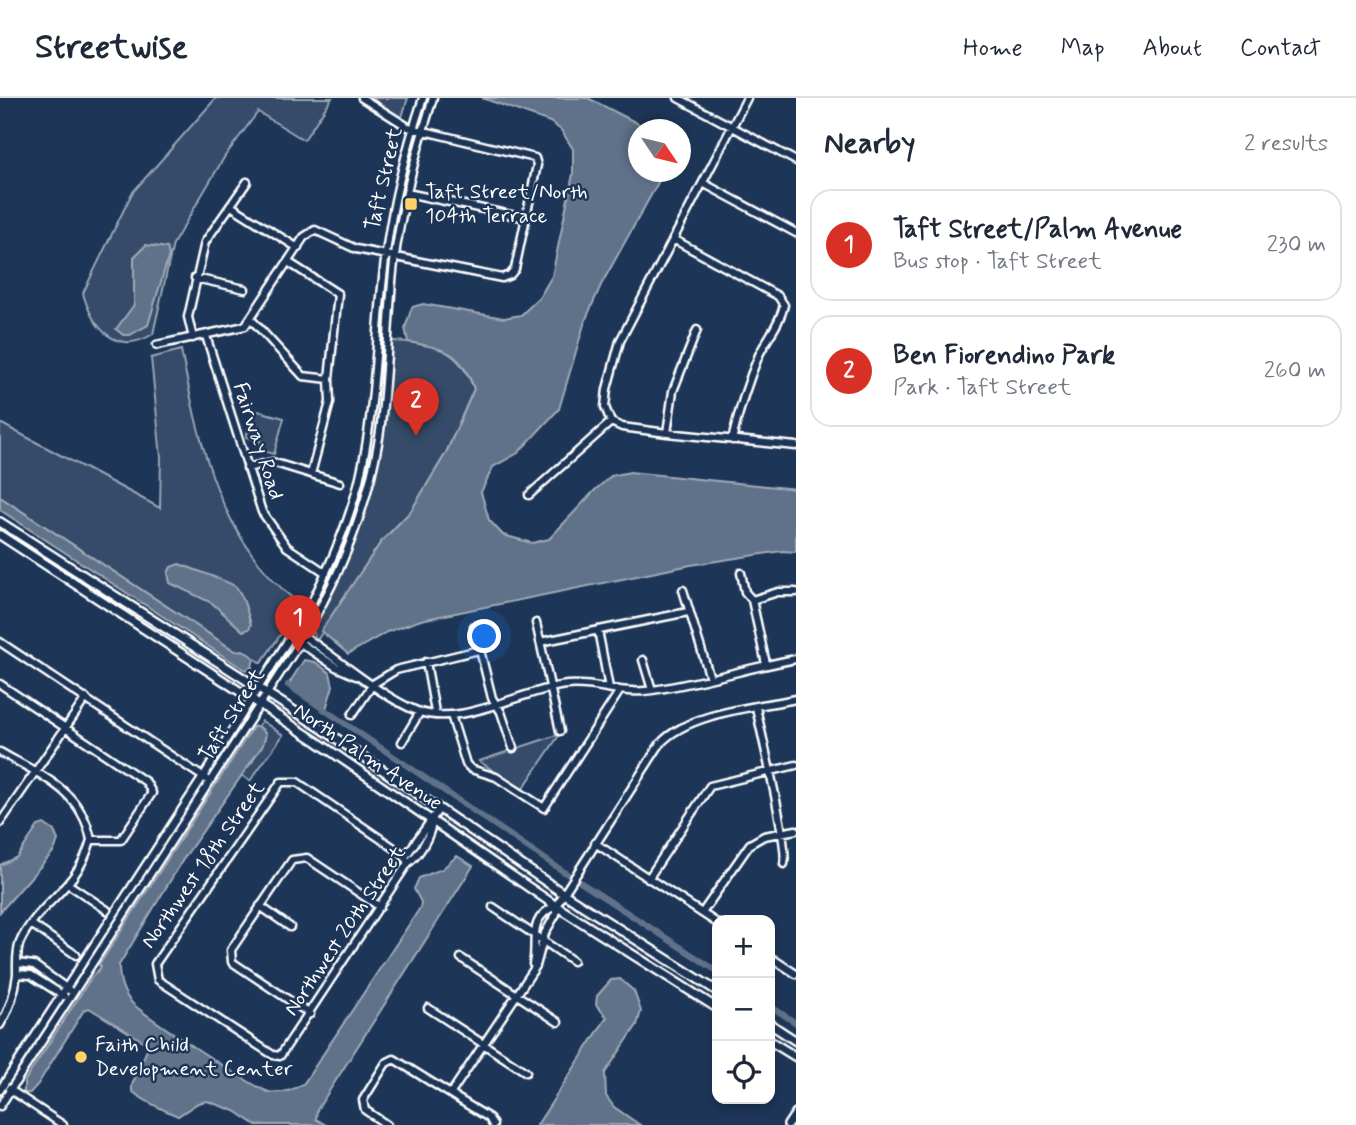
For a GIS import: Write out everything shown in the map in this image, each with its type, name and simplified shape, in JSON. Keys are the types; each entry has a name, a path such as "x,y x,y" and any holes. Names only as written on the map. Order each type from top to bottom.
{"main road":[{"name":"North Palm Avenue","path":"0,522 267,693 564,894 712,988"},
{"name":"North Palm Avenue","path":"0,535 259,704 556,906 712,1005"},
{"path":"775,1027 796,1041"},
{"path":"775,1044 796,1057"},
{"path":"788,1125 796,1113"}],"street":[{"path":"157,345 240,329 251,319 307,234 319,229 349,248 502,278 515,269 537,165 535,158 413,129 362,98"},
{"name":"Taft Street","path":"2,1087 203,777 326,573 355,494 368,436 390,254 413,129 423,98"},
{"name":"Taft Street","path":"0,1106 304,636 337,575 369,486 379,438 390,254 433,98"},
{"path":"678,98 796,161"},
{"path":"747,98 620,341 605,407 611,422 622,427 796,446"},
{"path":"193,338 188,317 205,242 247,182"},
{"path":"703,183 796,233"},
{"path":"407,193 526,218"},
{"path":"231,206 298,248"},
{"path":"673,239 778,296 784,305 781,318 761,351 743,393 733,440"},
{"path":"288,262 338,294 329,379 330,402 311,474"},
{"path":"195,278 245,289"},
{"path":"251,319 303,376 329,379"},
{"path":"667,433 673,391 697,330"},
{"name":"Fairway Road","path":"206,336 262,512 276,533 298,556 326,573"},
{"path":"529,495 611,422"},
{"path":"247,468 271,462 340,483"},
{"path":"73,583 79,573"},
{"path":"741,573 745,592 752,600 766,664"},
{"path":"683,590 710,678"},
{"path":"752,600 778,593 796,592"},
{"path":"540,642 688,612"},
{"path":"536,623 560,731"},
{"path":"474,626 479,650 513,748"},
{"path":"598,630 610,688"},
{"path":"292,633 304,636 373,684 420,712 451,715 549,688 569,685 610,688 619,692 652,690 796,659"},
{"path":"292,633 299,643 335,667 361,676"},
{"path":"0,643 211,782"},
{"path":"352,715 373,684 397,670 479,650"},
{"path":"643,660 652,690"},
{"path":"426,662 435,712"},
{"path":"0,684 151,786 152,793 121,840 91,840"},
{"path":"451,715 466,764 471,769 496,777 544,808 619,692"},
{"path":"0,823 37,773 86,698"},
{"path":"451,1093 538,961 542,940 556,914 556,906 671,731 689,723 796,699"},
{"path":"756,707 782,833 786,857 784,864"},
{"path":"402,741 420,712"},
{"path":"0,752 37,773 77,802 88,823 91,840 85,861 31,924 20,941 13,998 0,1025"},
{"path":"648,879 710,786 796,765"},
{"name":"Northwest 18th Street","path":"280,1056 273,1055 169,988 154,973 155,964 281,782 297,782 405,858"},
{"name":"Northwest 20th Street","path":"280,1056 380,907 405,858 439,809"},
{"name":"Northwest 20th Street","path":"405,858 414,859 432,830 432,821"},
{"path":"702,913 750,844 764,836 796,830"},
{"path":"595,843 712,920"},
{"path":"310,1014 232,962 231,950 292,860 307,858 380,907"},
{"path":"68,884 107,910"},
{"path":"260,906 290,927"},
{"path":"527,977 535,960 533,934 548,909 556,906"},
{"path":"493,907 573,961"},
{"path":"31,924 76,955"},
{"path":"538,925 546,931"},
{"path":"461,958 558,1022"},
{"path":"775,960 796,973"},
{"path":"17,963 34,965 67,988 71,997"},
{"path":"16,974 32,975 62,995 71,997"},
{"path":"428,1008 526,1072"},
{"path":"387,1125 367,1112 362,1103 384,1065 393,1059 401,1061 489,1118 493,1125"},
{"path":"2,1087 63,1125"}],"shaded area":[{"path":"216,98 332,98 304,140 258,112 225,156 173,244 153,334 128,342 117,340 99,327 83,293 132,193"},
{"path":"367,98 408,98 401,120"},
{"path":"482,98 588,98 629,119 628,182 658,182 601,285 585,321 559,409 518,453 493,467 481,492 489,520 503,535 532,543 549,539 611,476 630,472 796,489 796,552 782,551 691,565 421,620 387,632 348,654 321,631 381,542 411,511 446,453 474,389 463,367 450,354 408,342 405,328 412,307 423,304 504,318 521,315 539,298 552,276 573,174 573,149 561,130 550,122"},
{"path":"146,245 167,248 169,255 148,325 130,335 123,335 116,329 134,305 134,257"},
{"path":"391,341 420,343 443,350 461,364 474,389 446,453 411,511 381,542 316,642 313,629 341,576 369,495"},
{"path":"181,350 206,457 232,522 273,580 301,605 261,663 243,651 235,651 0,497 0,423 160,508 161,457 151,358"},
{"path":"254,410 284,418 274,454 259,450 261,441 246,437"},
{"path":"0,497 235,651 243,650 254,658 252,667 246,670 234,663 0,510"},
{"path":"179,564 236,587 245,604 251,624 249,629 243,631 212,603 170,583 168,573 171,567"},
{"path":"304,660 315,662 330,673 333,686 325,712 288,685"},
{"path":"262,721 283,735 250,781 241,775 253,761 263,730 258,726"},
{"path":"258,726 266,734 263,745 184,858 119,965 122,986 133,1004 200,1051 269,1092 287,1091 304,1083 420,908 421,902 414,889 419,878 442,869 457,856 473,866 317,1110 316,1119 326,1125 256,1125 235,1111 207,1101 198,1103 178,1116 161,1108 132,1091 149,1045 89,1008 84,1010 38,1084 30,1093 24,1093 24,1082 91,978 101,967 99,965 253,727"},
{"path":"560,734 522,790 479,761"},
{"path":"44,824 54,831 58,840 54,851 0,912 0,865 17,857 38,826"},
{"path":"620,979 634,991 641,1011 637,1025 605,1073 606,1096 614,1107 640,1125 537,1125 607,1017 596,1005 597,996 611,980"}],"waterway":[{"path":"288,685 567,874"},
{"path":"580,882 712,968"},
{"path":"775,1009 796,1023"}],"place":[{"name":"Taft Street/North 104th Terrace","path":"411,204"},
{"name":"Ben Fiorendino Park","path":"416,436"},
{"name":"Taft Street/Palm Avenue","path":"298,653"},
{"name":"Faith Child Development Center","path":"81,1057"}]}
